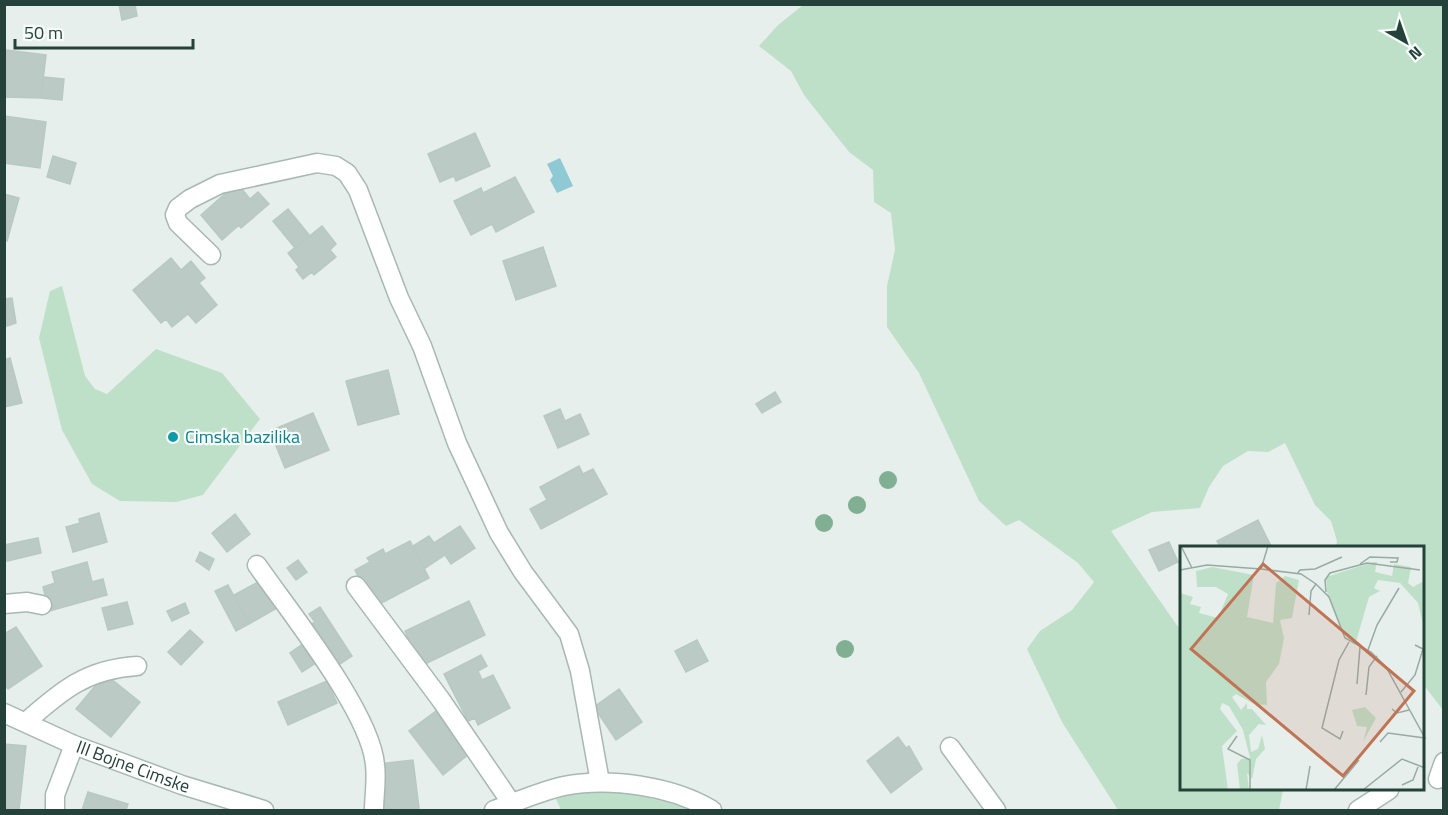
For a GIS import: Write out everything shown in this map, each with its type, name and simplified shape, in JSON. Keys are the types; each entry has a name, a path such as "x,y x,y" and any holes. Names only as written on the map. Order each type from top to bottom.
{"street":[{"path":"211,255 178,223 175,215 178,208 189,199 220,184 317,163 336,166 347,173 358,190 399,298 422,346 457,443 499,533 523,572 569,634 580,671 600,782"},
{"path":"257,565 353,705 369,737 375,764 374,810"},
{"path":"356,586 441,700 512,804"},
{"path":"4,604 27,602 42,605"},
{"path":"26,722 57,694 88,676 113,668 137,666"},
{"name":"III Bojne Cimske","path":"4,713 74,745 182,785 264,810"},
{"path":"54,810 55,795 74,745"},
{"path":"950,747 996,810"},
{"path":"494,810 563,786 600,782 644,787 679,796 712,810"},
{"path":"1358,810 1386,791"}],"green space":[{"path":"803,5 1443,5 1443,710 1424,685 1424,546 1336,546 1331,521 1315,505 1285,443 1268,452 1248,451 1223,466 1209,487 1200,508 1152,512 1111,531 1180,630 1180,791 1283,791 1279,810 1118,810 1062,722 1027,649 1040,631 1072,610 1094,582 1078,563 1019,520 1006,526 979,501 919,373 887,327 887,286 895,250 891,213 874,202 873,170 849,152 804,95 791,71 759,46 778,25"},
{"path":"62,286 85,376 95,389 107,394 156,349 222,373 260,419 203,495 176,502 120,501 92,484 62,430 39,338 50,291"},
{"path":"610,789 696,810 561,810 553,793"}],"water":[{"path":"560,158 573,186 557,193 550,180 553,176 547,164"}],"building":[{"path":"119,4 135,4 137,16 122,20"},
{"path":"6,50 46,55 41,98 4,97"},
{"path":"43,77 64,79 62,100 41,98"},
{"path":"4,116 46,122 40,168 4,163"},
{"path":"475,133 490,166 456,181 454,176 440,182 428,154"},
{"path":"53,156 76,163 70,184 47,177"},
{"path":"515,177 534,212 496,232 492,224 471,235 454,201 481,188 483,193"},
{"path":"237,183 250,199 258,192 269,204 241,228 239,225 222,240 201,215"},
{"path":"4,194 19,198 7,241 4,240"},
{"path":"288,209 310,236 295,248 273,221"},
{"path":"322,226 336,244 330,250 336,257 314,275 312,272 303,279 296,270 299,267 288,253"},
{"path":"543,247 556,286 516,300 503,261"},
{"path":"171,258 181,270 191,261 205,278 199,283 217,305 196,323 188,314 172,327 166,319 161,323 133,290"},
{"path":"12,298 16,323 4,327 4,299"},
{"path":"10,358 22,403 4,407 4,360"},
{"path":"388,370 399,414 358,425 346,381"},
{"path":"775,392 781,402 762,413 756,404"},
{"path":"560,409 565,421 580,414 589,434 558,448 544,416"},
{"path":"313,413 329,450 285,468 270,431"},
{"path":"579,466 583,474 593,469 607,494 541,529 530,509 547,500 540,487"},
{"path":"99,513 107,542 73,552 66,527 80,523 79,519"},
{"path":"235,514 250,534 227,552 212,533"},
{"path":"1258,520 1271,546 1220,546 1217,541"},
{"path":"460,526 475,548 451,564 445,555 424,569 413,546 429,536 434,543"},
{"path":"38,538 41,553 7,561 4,545"},
{"path":"410,541 429,578 374,607 355,570 370,562 367,558 383,549 385,554"},
{"path":"1169,542 1178,562 1159,571 1149,550"},
{"path":"200,552 214,559 209,570 196,561"},
{"path":"298,560 307,572 296,580 287,568"},
{"path":"87,562 92,582 103,579 107,595 49,611 43,587 55,583 52,572"},
{"path":"262,580 277,608 249,624 234,595"},
{"path":"228,585 249,624 236,631 215,591"},
{"path":"469,601 485,635 421,666 405,631"},
{"path":"127,602 133,624 108,630 102,608"},
{"path":"185,603 189,613 172,621 167,611"},
{"path":"320,607 352,656 334,668 308,626 315,622 309,614"},
{"path":"16,627 42,666 8,689 4,684 4,634"},
{"path":"190,630 203,642 181,665 168,652"},
{"path":"697,640 708,661 686,672 675,651"},
{"path":"304,643 316,663 302,672 290,653"},
{"path":"481,655 487,666 478,671 482,680 493,675 510,708 478,725 475,718 468,721 444,674"},
{"path":"105,674 140,702 111,737 76,709"},
{"path":"327,681 337,703 288,725 278,702"},
{"path":"619,689 642,722 616,740 594,707"},
{"path":"436,711 469,754 443,775 409,731"},
{"path":"898,737 906,748 909,746 922,769 891,793 867,761"},
{"path":"4,744 26,746 19,810 4,809"},
{"path":"413,760 419,808 384,810 379,764"},
{"path":"88,792 128,804 126,810 82,810"}],"place":[{"name":"Cimska bazilika","path":"173,437"}]}
